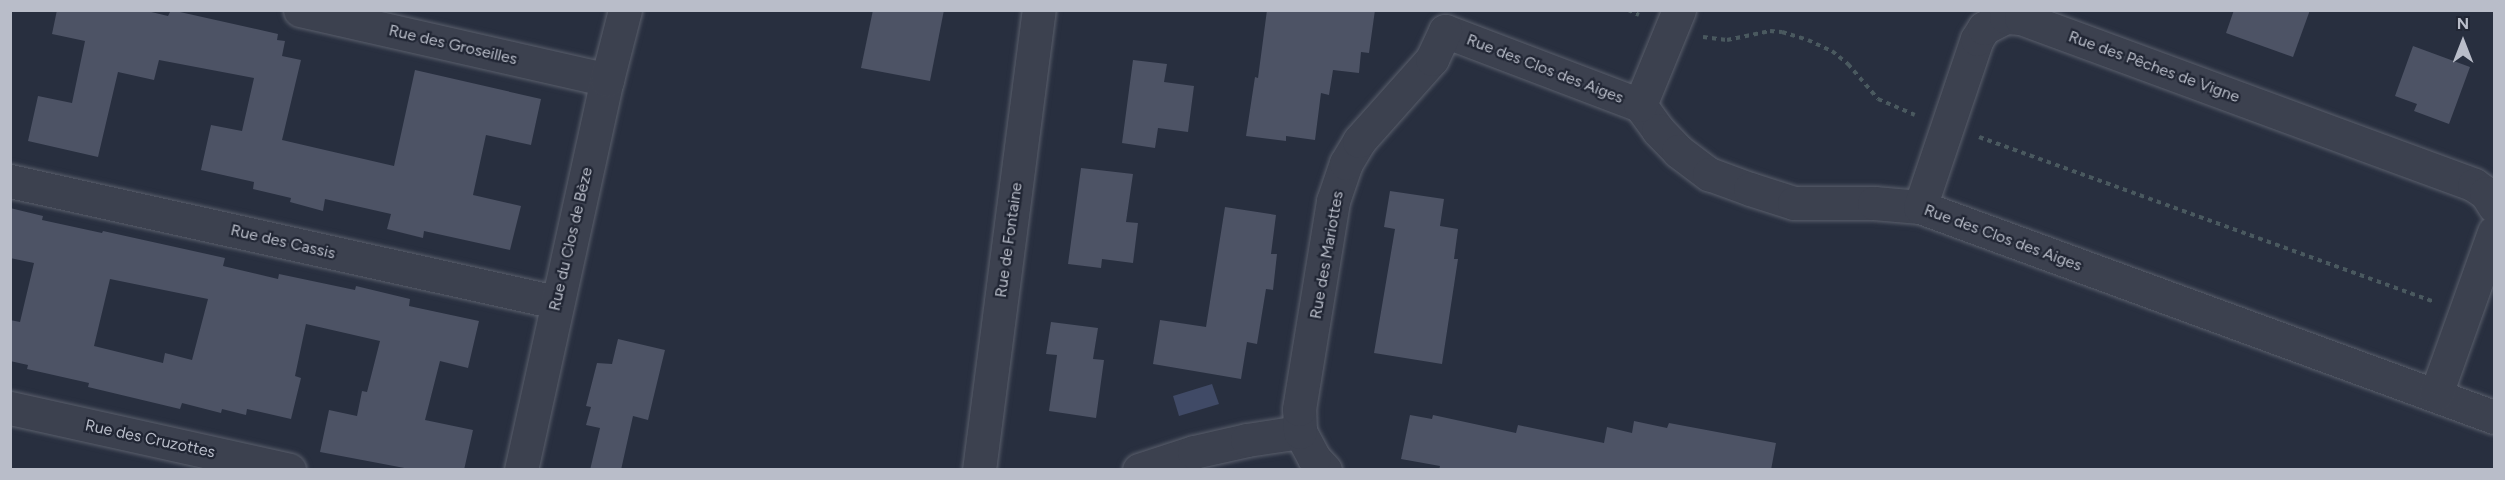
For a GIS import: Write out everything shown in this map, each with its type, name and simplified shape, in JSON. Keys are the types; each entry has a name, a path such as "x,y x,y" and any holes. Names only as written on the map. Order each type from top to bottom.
{"street":[{"name":"Rue des Groseilles","path":"300,10 607,80"},
{"name":"Rue du Clos de Bèze","path":"521,470 556,302 625,10"},
{"name":"Rue de Fontaine","path":"979,470 1040,10"},
{"name":"Rue des Pêches de Vigne","path":"1920,207 1981,33 1995,21 2006,17 2021,18 2474,185 2486,193 2494,206"},
{"path":"1640,105 1676,19"},
{"name":"Rue des Clos des Aiges","path":"1444,21 1640,105 1658,130 1678,151 1709,174 1794,203 1874,203 1920,207 2494,417"},
{"name":"Rue des Mariottes","path":"1325,470 1314,458 1300,432 1299,410 1333,201 1346,163 1359,141 1432,59 1444,21"},
{"name":"Rue des Cassis","path":"10,181 556,302"},
{"path":"2436,394 2494,232"},
{"name":"Rue des Cruzottes","path":"10,408 289,470"},
{"path":"1139,470 1194,452 1247,440 1300,432"}],"path":[{"path":"1628,10 1676,19 1715,40 1770,32 1782,32 1808,40 1840,58 1878,99 2465,313"}],"water":[{"path":"1212,384 1219,404 1179,416 1173,396"}],"building":[{"path":"57,10 143,10 168,16 171,10 278,34 277,40 285,41 282,56 301,60 282,140 394,166 415,70 541,99 531,145 486,135 473,195 521,206 510,250 424,231 423,238 387,229 391,214 325,199 323,211 290,202 291,198 253,189 254,182 201,170 211,125 242,131 254,78 159,60 154,80 118,72 98,157 28,141 38,96 72,103 85,41 52,34"},
{"path":"873,10 944,10 930,81 861,68"},
{"path":"1267,10 1375,10 1369,53 1361,52 1359,73 1333,70 1329,95 1321,93 1315,140 1286,136 1286,141 1246,136 1255,77 1258,78"},
{"path":"2234,10 2310,10 2293,57 2226,33"},
{"path":"2413,46 2470,67 2449,124 2414,111 2417,104 2395,96"},
{"path":"1133,60 1167,64 1164,82 1194,86 1188,132 1158,128 1155,148 1122,143"},
{"path":"1081,168 1133,174 1126,222 1138,223 1133,263 1102,259 1101,268 1068,264"},
{"path":"1390,191 1444,199 1440,226 1458,229 1454,259 1458,259 1442,364 1374,353 1395,229 1384,227"},
{"path":"1225,207 1276,215 1271,254 1277,254 1273,290 1266,289 1257,344 1247,342 1241,379 1153,364 1160,320 1206,327"},
{"path":"10,208 43,216 42,220 225,258 223,266 278,279 279,274 355,290 356,286 410,299 409,306 479,321 468,368 440,361 425,420 473,430 464,470 415,470 320,452 329,410 357,416 362,391 367,392 380,341 306,324 295,376 301,378 291,419 247,409 246,415 222,409 221,413 182,403 180,409 88,387 89,383 27,369 28,365 10,361 10,320 20,322 34,263 10,258","holes":["110,279 208,299 192,360 165,353 163,363 94,346"]},
{"path":"1051,322 1098,328 1093,359 1104,360 1096,418 1049,411 1057,355 1046,354"},
{"path":"618,339 665,350 648,420 633,416 621,470 590,470 600,428 586,425 591,407 586,406 597,363 612,364"},
{"path":"1410,415 1432,419 1433,415 1516,433 1518,425 1604,443 1607,427 1632,433 1634,421 1667,428 1669,423 1776,443 1771,470 1439,470 1440,466 1401,459"}]}
